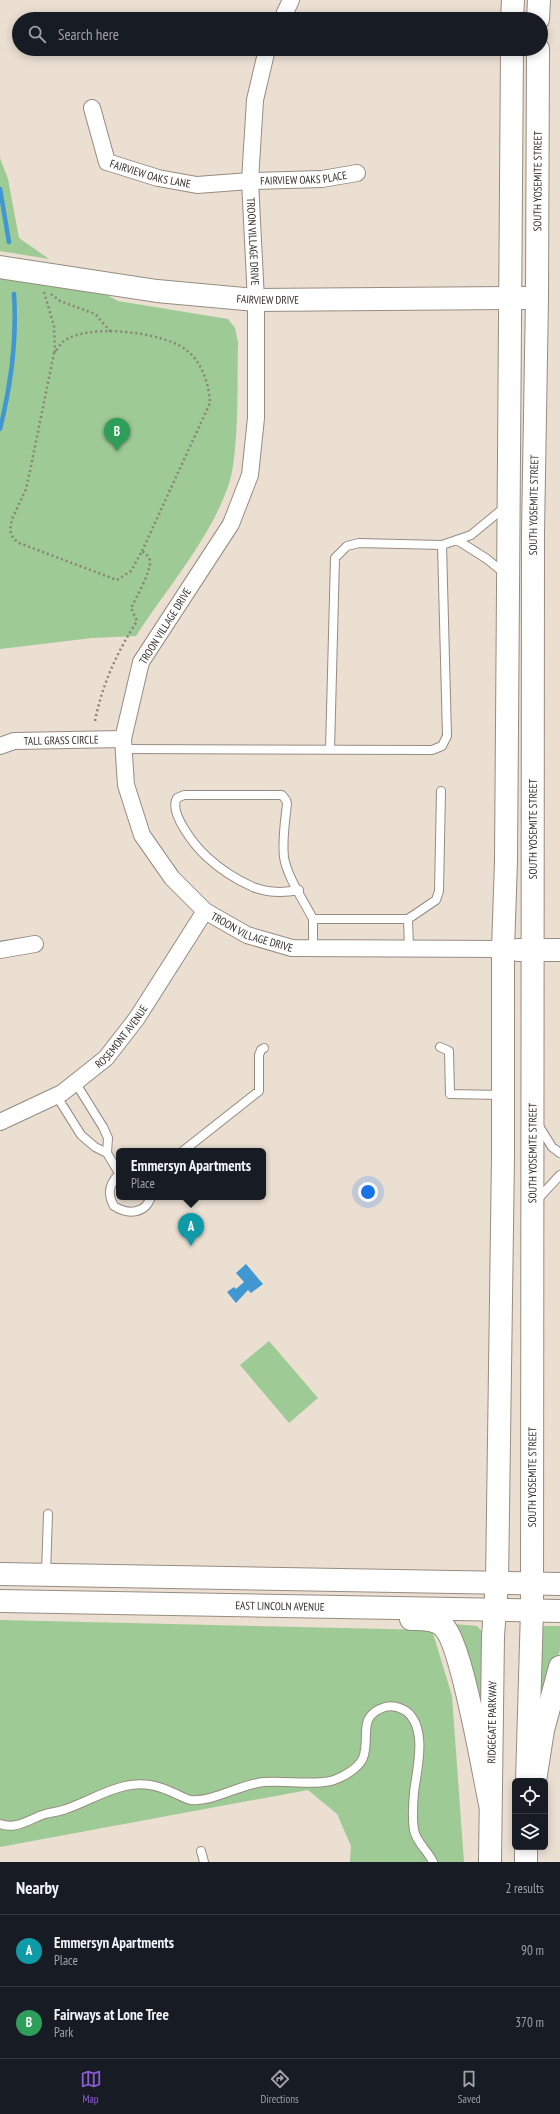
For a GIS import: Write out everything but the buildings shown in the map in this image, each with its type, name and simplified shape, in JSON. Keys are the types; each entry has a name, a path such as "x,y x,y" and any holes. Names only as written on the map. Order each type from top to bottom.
{"main road":[{"path":"512,0 512,12"},
{"path":"538,12 539,0"},
{"path":"497,1583 503,1095 503,950 506,861 512,56"},
{"name":"SOUTH YOSEMITE STREET","path":"532,1610 533,532 537,298 538,56"},
{"name":"FAIRVIEW DRIVE","path":"0,267 157,291 256,300 537,298"},
{"path":"503,950 560,950"},
{"path":"0,1574 560,1584"},
{"name":"RIDGEGATE PARKWAY","path":"490,1862 490,1804 497,1583"},
{"name":"EAST LINCOLN AVENUE","path":"0,1601 560,1611"},
{"path":"216,1605 249,1617 425,1620 443,1625 453,1639 469,1703 490,1804"},
{"path":"527,1778 532,1610"},
{"path":"535,1778 543,1730 560,1667"},
{"path":"526,1850 526,1862"}],"street":[{"path":"285,12 291,0"},
{"name":"TROON VILLAGE DRIVE","path":"265,56 254,100 250,181 256,300 256,418 250,475 231,524 141,662 123,744 126,785 142,835 172,878 205,911 247,935 292,948 503,950"},
{"name":"FAIRVIEW OAKS LANE","path":"92,108 107,162 158,178 197,186 250,181"},
{"name":"FAIRVIEW OAKS PLACE","path":"250,181 322,179 357,173"},
{"name":"TALL GRASS CIRCLE","path":"0,746 14,741 123,744"},
{"name":"ROSEMONT AVENUE","path":"0,1122 56,1095 106,1058 137,1018 205,911"},
{"path":"0,950 35,944"}],"lane":[{"path":"330,750 335,558 347,546 359,543 442,545 471,536 481,529 508,504"},
{"path":"457,540 487,559 507,576"},
{"path":"123,744 330,750 432,750 442,746 447,736 442,545"},
{"path":"313,919 408,918 436,900 439,891 441,790"},
{"path":"299,890 285,893 271,892 253,887 229,874 207,857 192,840 176,815 174,808 177,798 184,795 282,795 287,804 284,836 284,858 288,871 299,890 313,919 313,948"},
{"path":"408,918 409,949"},
{"path":"440,1046 449,1051 450,1094 503,1095"},
{"path":"187,1148 259,1091 259,1055 260,1050 264,1048"},
{"path":"75,1082 106,1132 108,1138 107,1153"},
{"path":"56,1095 81,1135 94,1147 107,1153 116,1168"},
{"path":"533,1108 540,1132 552,1147 560,1153"},
{"path":"532,1210 534,1203 560,1175"},
{"path":"116,1177 110,1185 109,1192 114,1206 127,1213 140,1210 146,1206 149,1200"},
{"path":"46,1575 48,1514"},
{"path":"0,1824 15,1827 45,1814 65,1810 108,1790 141,1784 158,1786 190,1800 205,1799 247,1784 265,1782 332,1781 348,1773 363,1758 365,1727 370,1717 380,1709 390,1706 406,1711 413,1719 417,1730 420,1761 413,1799 414,1829 415,1837 433,1862"},
{"path":"201,1851 204,1862"}],"path":[{"path":"54,353 64,341 78,335 111,332 149,334 161,337 186,350 203,370 210,391 210,403 142,551 132,571 117,580 19,543 13,538 10,530 12,519 26,489 54,353 54,326 42,288 60,301 95,314 111,332"},
{"path":"95,721 100,696 106,680 137,621 132,608 150,562 148,555 142,551"}],"green space":[{"path":"0,158 8,179 19,238 49,259 0,251"},
{"path":"0,275 101,292 118,301 228,319 235,328 238,342 237,420 233,466 228,487 207,532 136,636 92,638 0,649"},
{"path":"269,1341 318,1398 289,1423 240,1365"},
{"path":"0,1620 432,1630 452,1696 464,1862 350,1862 351,1846 337,1814 308,1790 0,1847"},
{"path":"454,1624 477,1626 484,1634 483,1717"},
{"path":"544,1626 560,1626 560,1650 541,1717 537,1633"}],"water":[{"path":"246,1264 263,1284 251,1293 248,1290 236,1303 227,1292 234,1287 236,1289 244,1282 236,1273"}],"waterway":[{"path":"0,189 9,242"},
{"path":"0,429 10,379 14,345 14,294"}],"place":[{"name":"Fairways at Lone Tree","path":"117,451"},
{"name":"Emmersyn Apartments","path":"191,1246"}]}
